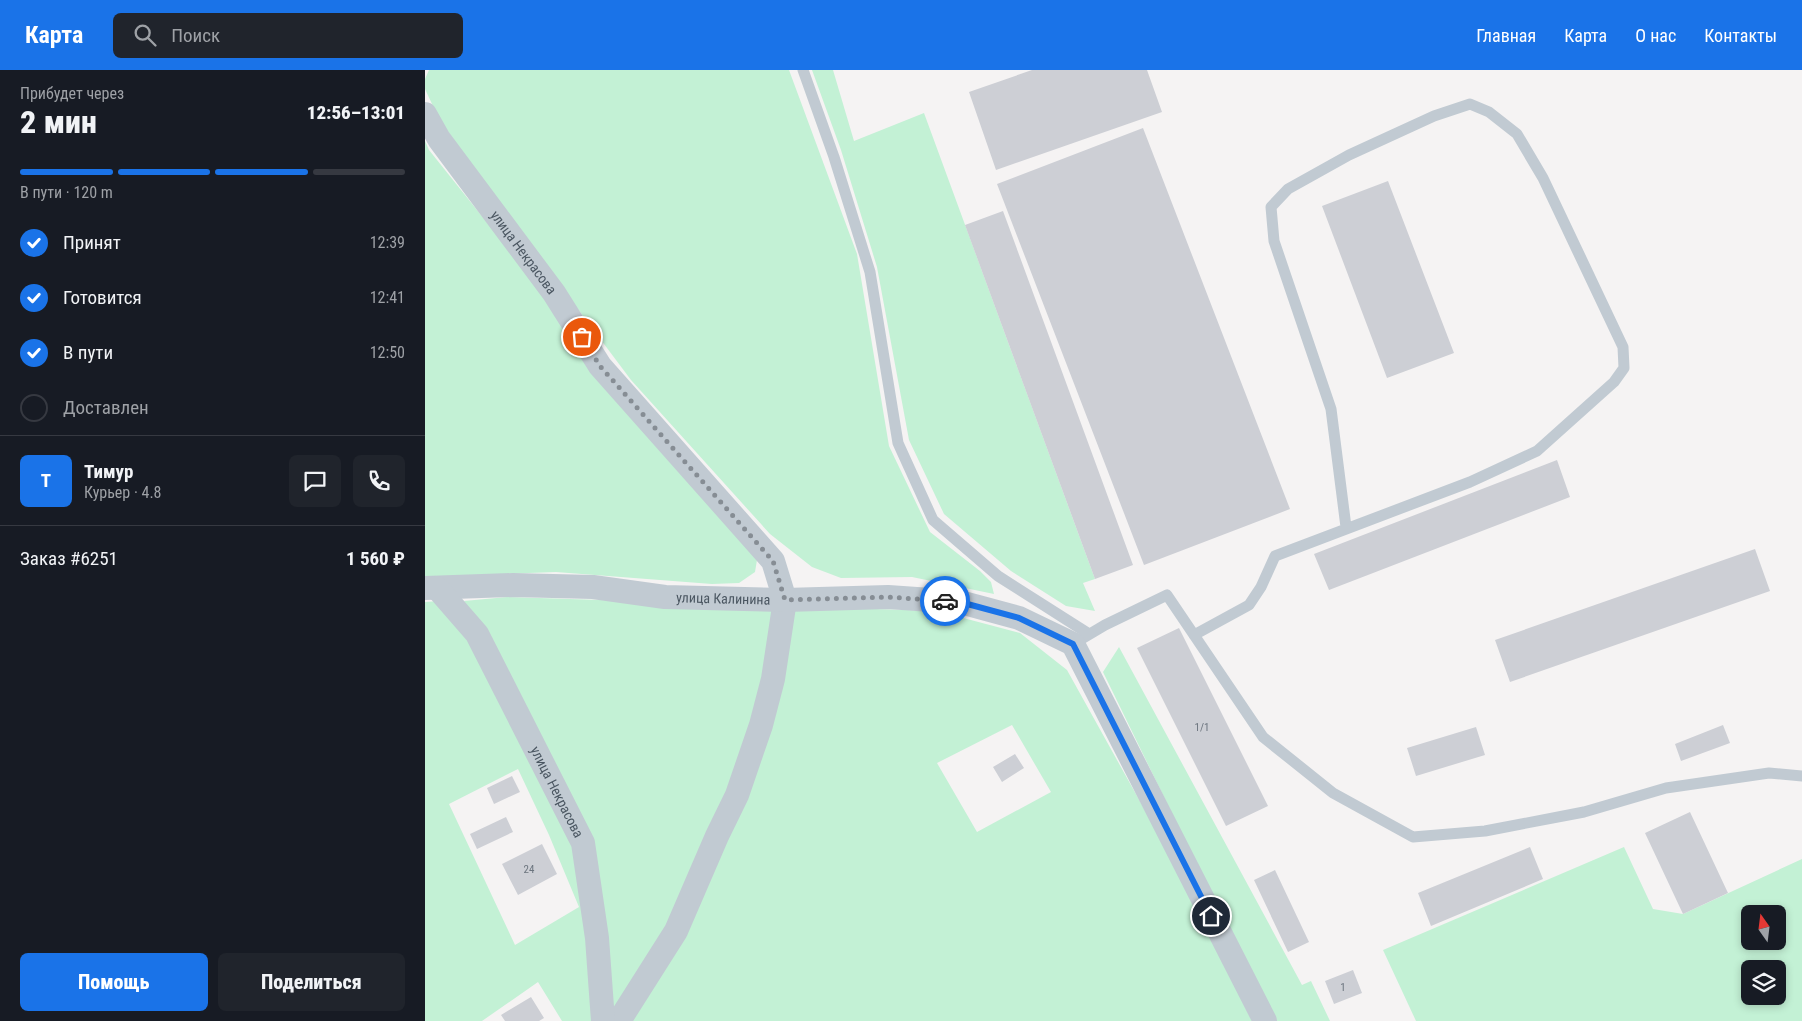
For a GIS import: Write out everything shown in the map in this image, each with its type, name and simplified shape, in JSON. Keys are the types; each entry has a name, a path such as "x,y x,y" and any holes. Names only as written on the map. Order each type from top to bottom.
{"street":[{"name":"улица Некрасова","path":"425,114 439,139 554,293 600,366 773,561 785,600"},
{"name":"улица Калинина","path":"431,588 513,585 593,587 665,597 785,600 888,597 960,602 1019,618 1081,639"},
{"name":"улица Некрасова","path":"431,588 477,634 583,843 597,938 603,1021"},
{"path":"619,1021 676,931 737,795 761,725 773,679 785,600"},
{"path":"1081,639 1265,1021"}],"lane":[{"path":"803,70 834,157 870,272 898,443 933,520 998,576 1081,639 1167,595 1263,737 1333,793 1413,837 1485,831 1584,812 1676,786 1769,772 1802,776"},
{"path":"1194,635 1249,605 1261,587 1275,556 1346,527 1470,482 1537,451 1614,382 1624,368 1623,347 1543,178 1517,134 1489,112 1470,104 1433,116 1349,155 1289,189 1271,207 1274,241 1331,409 1346,527"}],"green space":[{"path":"429,70 789,70 857,254 889,446 930,532 980,571 991,582 994,594 912,577 841,578 812,567 770,534 631,380 511,220 439,119 425,89 425,79"},
{"path":"812,70 833,70 854,141 924,113 1095,579 1083,583 1095,611 1066,606 1011,571 944,514 909,440 877,267 841,150"},
{"path":"425,141 429,150 757,560 755,572 739,583 712,584 556,572 425,577"},
{"path":"507,597 937,611 1020,633 1067,670 1177,868 1252,1021 613,1021 595,853 464,601","holes":["1012,725 1051,792 977,832 937,763"]},
{"path":"439,601 457,616 577,846 598,1021 562,1021 538,982 482,1021 425,1021 425,602","holes":["518,769 549,835 579,907 515,945 449,804"]},
{"path":"1119,647 1302,985 1311,981 1330,1021 1273,1021 1103,672"},
{"path":"1624,847 1653,909 1683,914 1802,859 1802,1021 1416,1021 1383,950"}],"building":[{"path":"1032,70 1147,70 1162,112 996,170 969,92"},
{"path":"1143,128 1290,509 1144,565 997,184"},
{"path":"1388,181 1454,353 1387,378 1322,206"},
{"path":"1003,211 1133,565 1095,579 965,225"},
{"path":"1557,460 1570,497 1329,590 1314,554"},
{"path":"1755,549 1770,591 1510,682 1495,640"},
{"path":"1179,628 1268,806 1226,826 1137,648"},
{"path":"1723,725 1730,743 1681,761 1675,744"},
{"path":"1476,727 1485,755 1416,776 1407,748"},
{"path":"1015,754 1024,768 1002,782 993,767"},
{"path":"512,776 520,792 494,804 487,788"},
{"path":"1690,812 1728,893 1683,914 1645,833"},
{"path":"506,817 513,832 477,849 470,834"},
{"path":"542,844 557,874 518,895 502,864"},
{"path":"1530,847 1543,879 1431,926 1418,893"},
{"path":"1275,870 1309,942 1288,952 1254,880"},
{"path":"1353,970 1362,993 1334,1004 1325,981"},
{"path":"531,997 544,1018 539,1021 505,1021 501,1015"}],"way so far":[{"path":"582,337 600,366 773,561 785,600 888,597 945,601"}],"route":[{"path":"945,601 960,602 1019,618 1073,644 1211,916"}]}
